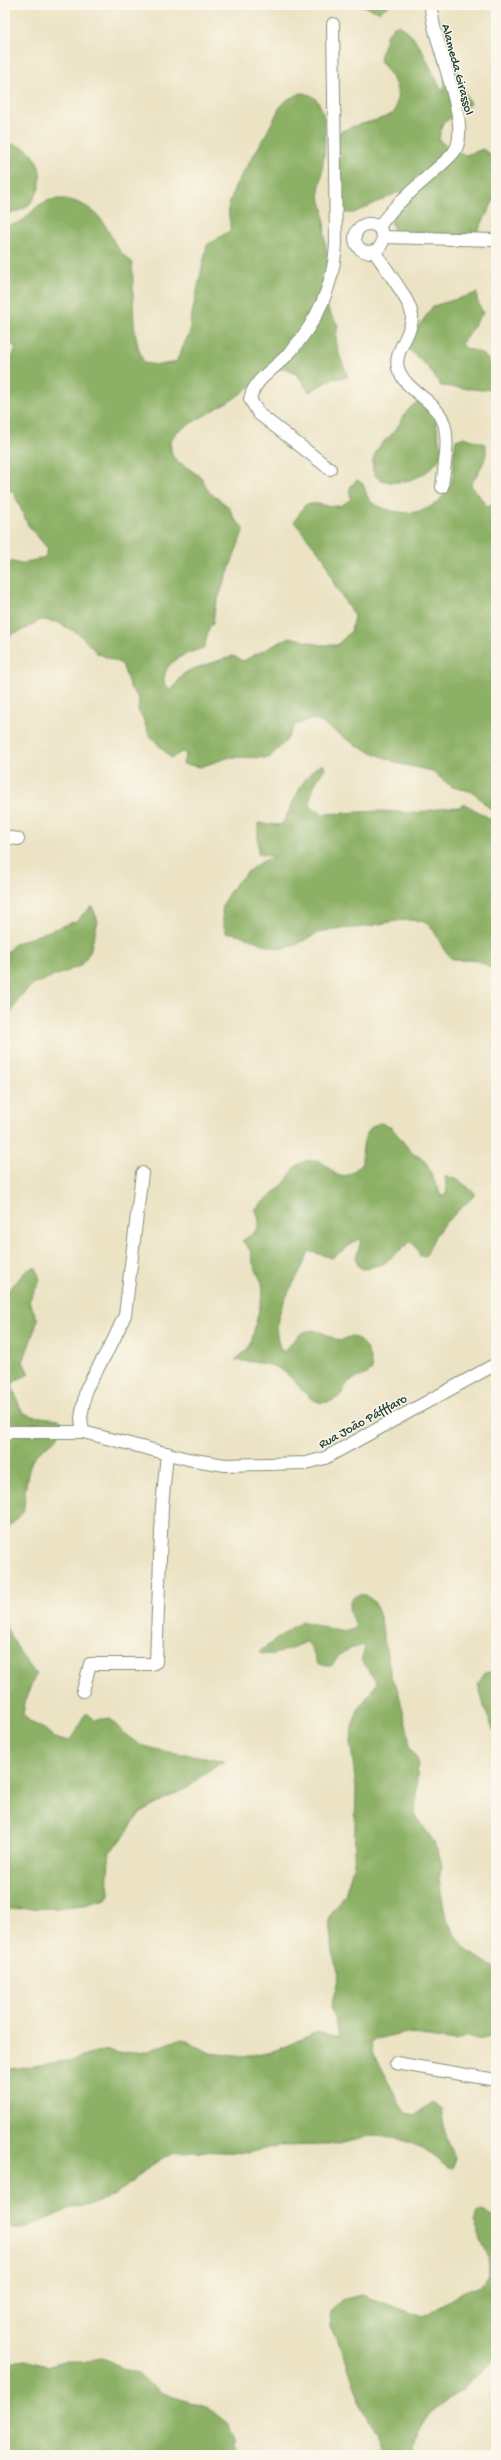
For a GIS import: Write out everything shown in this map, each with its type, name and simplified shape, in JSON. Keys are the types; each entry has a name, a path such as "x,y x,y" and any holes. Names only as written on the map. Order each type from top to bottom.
{"street":[{"name":"Alameda Girassol","path":"381,232 395,206 450,157 458,145 460,120 432,22 431,5"},
{"path":"330,469 259,414 250,399 256,383 291,352 319,311 332,279 336,243 333,24"},
{"path":"381,232 381,245 374,251 369,252 360,248 356,240 361,227 370,224 381,232 496,240"},
{"path":"336,243 356,240"},
{"path":"374,251 411,309 411,325 397,361 397,366 406,383 438,412 443,421 445,442 442,486"},
{"path":"5,837 18,839"},
{"path":"83,1432 81,1418 86,1388 113,1341 124,1315 142,1174"},
{"name":"Rua João Páfffaro","path":"5,1432 68,1430 83,1432 188,1459 225,1465 317,1461 496,1364"},
{"path":"83,1691 90,1664 152,1664 156,1662 162,1507 167,1453"},
{"path":"396,2063 496,2080"}],"green space":[{"path":"361,5 390,5 379,12"},
{"path":"399,25 415,40 444,92 447,56 452,61 456,66 470,104 442,124 439,140 452,150 466,155 483,149 496,160 496,196 478,231 470,236 394,231 390,216 405,189 354,213 346,213 340,209 335,135 350,128 394,113 397,101 396,85 380,59 386,36 394,26"},
{"path":"301,93 313,96 320,106 324,119 324,152 319,197 323,208 326,248 331,262 324,295 327,307 338,325 336,340 337,346 348,377 331,379 309,392 298,375 284,368 270,373 233,399 176,432 170,442 172,455 176,460 201,477 209,492 229,507 234,518 244,529 215,607 213,624 209,628 204,648 182,656 170,665 164,677 165,685 172,690 182,675 190,670 233,656 243,661 290,637 321,645 337,645 351,631 354,616 334,584 324,558 294,522 305,505 318,504 340,506 351,498 350,488 357,480 363,484 368,498 376,505 395,512 405,513 423,510 438,501 445,494 450,485 453,474 456,440 464,437 485,444 486,455 471,485 487,506 496,505 496,815 473,792 452,787 432,771 400,764 357,746 321,722 312,719 295,725 286,741 269,758 230,757 200,767 183,764 186,753 182,752 171,758 149,734 138,711 139,699 130,687 122,664 97,653 79,634 57,622 41,620 21,631 11,634 5,644 5,560 21,564 45,557 48,549 28,525 13,491 5,491 5,367 11,361 16,347 5,341 5,220 8,225 19,223 36,207 54,199 74,201 93,211 99,216 120,251 132,262 134,325 139,351 144,363 159,365 176,362 191,329 190,323 207,245 231,230 228,209 235,186 264,138 280,107 288,99"},
{"path":"5,142 26,149 33,156 38,164 40,183 38,192 26,207 15,212 5,213"},
{"path":"477,293 477,300 483,313 461,344 483,355 489,361 493,370 494,384 490,389 483,390 441,386 429,368 405,346 433,306"},
{"path":"422,401 434,409 439,440 444,453 427,472 420,476 394,482 385,481 378,478 374,473 372,465 377,450 394,432 410,408"},
{"path":"323,764 325,768 314,787 310,797 310,802 311,808 324,814 379,811 415,813 442,808 459,807 465,804 496,822 496,972 485,964 475,960 454,960 447,954 436,934 429,925 417,920 402,920 363,927 321,932 298,944 282,948 275,948 239,935 226,933 222,909 231,890 252,868 268,859 275,857 258,854 258,823 277,825 282,824 304,781 316,768"},
{"path":"92,906 98,921 90,952 80,966 32,985 20,997 5,1024 5,955 14,944 76,921"},
{"path":"381,1123 392,1128 412,1153 425,1160 441,1196 444,1196 447,1191 445,1177 456,1178 476,1194 444,1224 435,1236 426,1256 420,1256 415,1245 410,1242 383,1264 363,1269 358,1266 356,1258 361,1241 360,1238 332,1258 309,1251 279,1314 277,1327 278,1340 283,1353 297,1337 308,1331 321,1332 339,1341 352,1336 361,1342 367,1350 372,1370 364,1376 350,1381 339,1397 328,1402 319,1402 306,1394 287,1374 280,1369 264,1364 235,1360 247,1350 252,1339 263,1293 262,1283 253,1263 250,1250 242,1241 258,1228 259,1220 255,1209 284,1184 296,1166 306,1161 318,1160 337,1175 347,1175 354,1171 362,1163 363,1145 370,1128"},
{"path":"34,1267 37,1269 40,1281 29,1301 38,1320 23,1362 29,1374 15,1381 12,1386 22,1412 32,1416 59,1419 64,1424 55,1440 40,1451 32,1461 26,1482 24,1511 5,1532 5,1294 26,1271"},
{"path":"360,1594 366,1595 374,1602 380,1617 391,1677 398,1690 409,1737 409,1746 418,1760 415,1816 433,1840 440,1858 442,1866 439,1879 446,1919 465,1949 496,1969 496,2019 491,2036 477,2039 467,2036 455,2041 402,2033 376,2039 371,2043 372,2052 405,2113 415,2115 433,2102 441,2109 446,2138 455,2158 453,2168 448,2167 423,2148 391,2136 375,2135 328,2145 275,2146 249,2153 194,2151 174,2153 150,2166 115,2196 62,2212 27,2228 13,2228 5,2224 5,2070 73,2060 102,2050 119,2053 148,2051 180,2039 187,2040 210,2053 244,2057 277,2050 317,2032 339,2037 331,2007 339,1975 332,1953 329,1918 332,1911 345,1895 354,1863 356,1788 351,1746 352,1727 358,1710 377,1683 361,1660 365,1648 363,1645 342,1653 331,1666 317,1663 310,1645 306,1642 282,1652 264,1654 259,1652 301,1621 343,1632 354,1629 356,1625 351,1616 349,1607 352,1600"},
{"path":"5,1625 22,1656 36,1674 26,1698 23,1714 31,1722 44,1729 55,1738 60,1740 69,1740 73,1737 82,1718 87,1713 95,1720 110,1718 127,1736 140,1744 151,1748 225,1762 215,1766 184,1789 140,1813 119,1843 109,1853 108,1878 110,1893 106,1899 84,1905 57,1908 5,1909"},
{"path":"496,1671 496,1736 485,1710 478,1684 485,1673"},
{"path":"483,2210 496,2219 496,2359 465,2387 429,2414 421,2427 414,2455 387,2455 379,2434 369,2421 361,2404 345,2357 331,2328 330,2312 341,2300 361,2295 423,2317 464,2291 478,2287 487,2277 489,2270 488,2256 474,2221 477,2212"},
{"path":"102,2358 135,2372 163,2393 206,2406 228,2424 235,2437 236,2455 5,2455 5,2369 10,2364 17,2361 26,2360 47,2366 64,2361 83,2361"}]}
